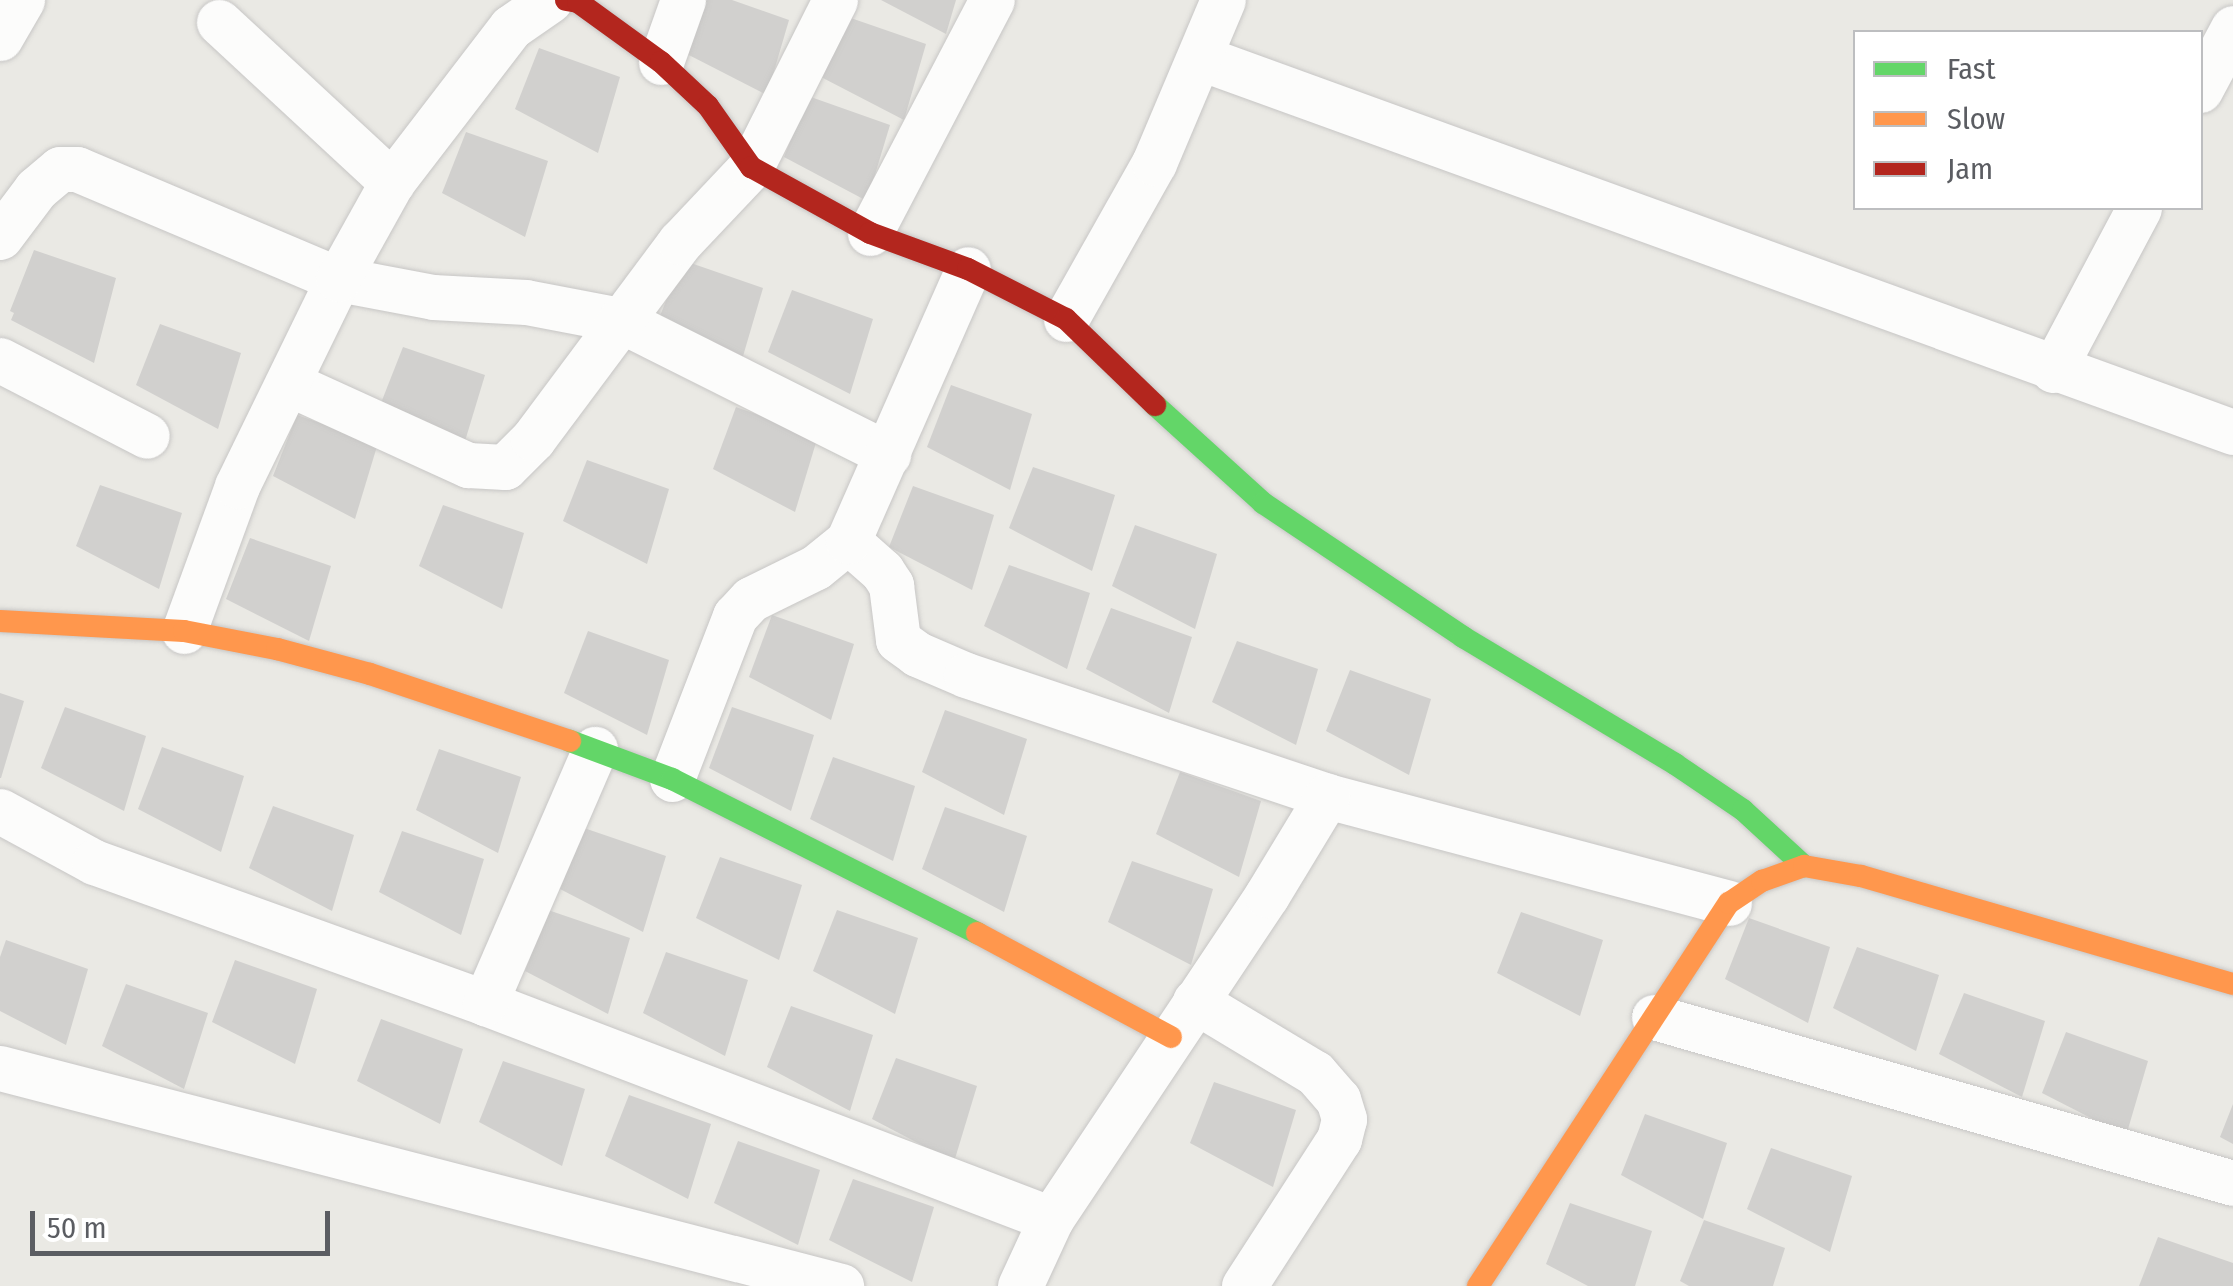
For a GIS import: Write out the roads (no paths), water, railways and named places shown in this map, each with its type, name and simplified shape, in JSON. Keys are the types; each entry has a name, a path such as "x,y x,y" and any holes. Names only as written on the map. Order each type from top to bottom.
{"street":[{"path":"184,631 237,486 338,279 392,182 511,27 550,0"},
{"path":"566,0 578,2 661,62 708,106 752,166 870,233 968,269 1066,319 1213,462 1263,504 1462,636 1676,764 1743,810 1804,866"},
{"path":"661,62 683,0"},
{"path":"290,384 468,465 505,468 532,440 680,242 752,166 835,0"},
{"path":"870,233 992,0"},
{"path":"1066,319 1154,163 1223,0"},
{"path":"219,22 392,182"},
{"path":"2203,84 2233,28"},
{"path":"1200,58 2233,432"},
{"path":"0,237 36,189 60,168 77,169 338,279 433,297 526,302 620,320 888,454"},
{"path":"2054,370 2138,210"},
{"path":"672,779 735,616 751,598 816,567 848,541 968,269"},
{"path":"0,360 147,436"},
{"path":"848,541 882,571 891,585 898,640 917,654 966,675 1327,796 1729,903"},
{"path":"0,621 184,631 370,674 595,750 672,779 902,892 1183,1019 1315,1072 1338,1099 1344,1119 1339,1139 1244,1286"},
{"path":"485,1003 595,750"},
{"path":"1020,1286 1051,1219 1327,796"},
{"path":"0,811 94,862 485,1003 1051,1219"},
{"path":"1478,1286 1729,903 1762,881 1804,866 1861,876 2233,984"},
{"path":"1654,1017 2233,1184"},
{"path":"0,1068 841,1286"}]}
